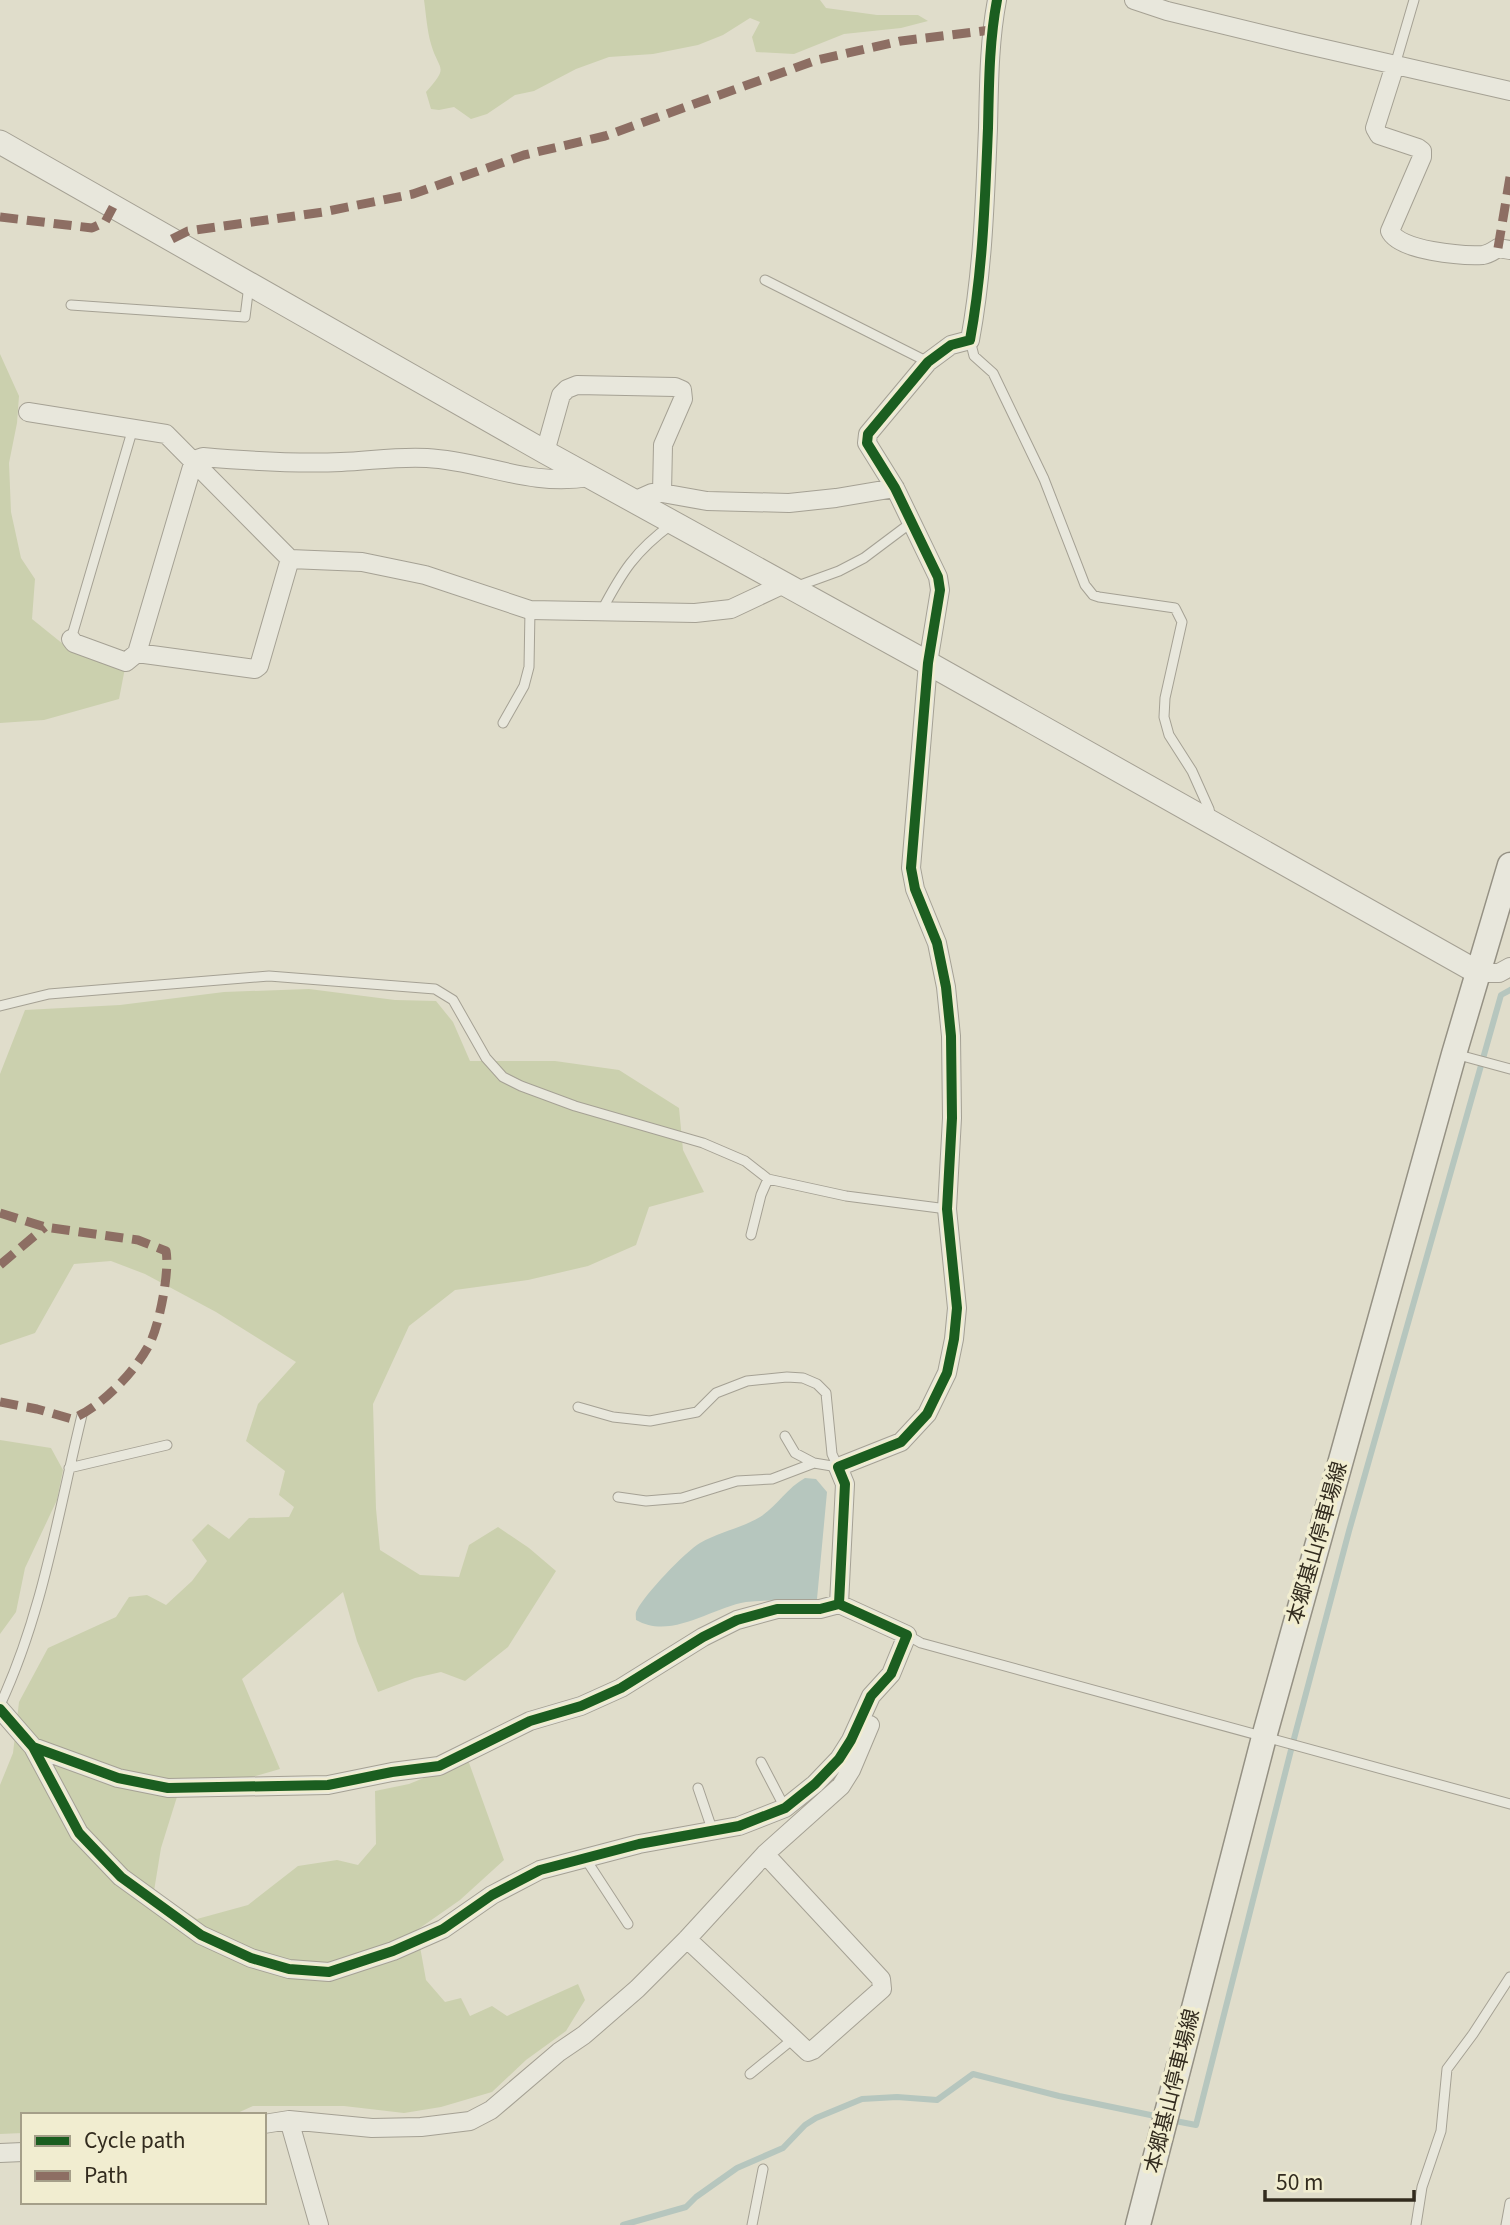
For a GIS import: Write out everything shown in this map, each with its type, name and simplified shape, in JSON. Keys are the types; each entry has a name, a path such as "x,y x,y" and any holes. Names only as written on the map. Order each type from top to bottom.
{"main road":[{"name":"本郷基山停車場線","path":"1138,2225 1264,1737 1454,1054 1510,865"}],"street":[{"path":"839,1604 845,1484 838,1467 901,1442 927,1414 947,1373 954,1339 957,1308 947,1209 952,1118 951,1036 946,987 937,943 915,889 911,868 928,663 940,590 938,577 912,522 867,443 868,434 928,362 951,345 970,340 978,295 986,180 991,30 997,0"},
{"path":"1134,0 1180,14 1510,91"},
{"path":"1395,65 1375,128 1379,135 1418,148 1422,151 1422,157 1390,231 1393,237 1413,248 1486,255 1498,248 1510,250"},
{"path":"0,142 545,452 928,663 1479,973 1499,973 1510,967"},
{"path":"545,452 561,395 567,389 577,385 675,387 682,390 683,398 663,445 662,493"},
{"path":"27,412 166,434 290,559 362,562 425,575 530,610 695,613 731,609 788,586"},
{"path":"194,460 203,457 266,462 339,462 427,458 522,477 567,481 590,477"},
{"path":"71,639 74,643 126,662 137,653 194,460"},
{"path":"634,501 652,493 662,493 707,500 789,503 895,488"},
{"path":"137,653 255,669 259,666 290,559"},
{"path":"33,1747 118,1778 168,1788 328,1785 439,1766 530,1721 581,1706 621,1688 703,1637 737,1620 777,1609 820,1609 839,1604 907,1635 851,1770 841,1786 765,1854 637,1989 491,2110 470,2121 421,2127 372,2128 289,2120 266,2124"},
{"path":"0,1707 33,1747 79,1833 121,1877 201,1935 251,1958 289,1969 329,1972 393,1951 443,1929 492,1895 540,1870 639,1844 739,1826 785,1808 815,1784 839,1759 871,1696 891,1674"},
{"path":"687,1939 808,2052 882,1989 881,1979 765,1854"},
{"path":"289,2120 319,2225"},
{"path":"0,2153 21,2152"}],"lane":[{"path":"1395,65 1414,0"},
{"path":"765,280 928,362"},
{"path":"71,304 245,317 250,283"},
{"path":"970,340 974,356 993,373 1044,479 1084,585 1093,595 1099,597 1175,608 1182,622 1165,698 1164,718 1169,735 1204,796 1212,824"},
{"path":"71,639 133,428"},
{"path":"788,586 839,571 864,558 912,522"},
{"path":"601,612 623,571 648,542 674,523"},
{"path":"503,723 524,686 529,667 530,610"},
{"path":"0,1006 49,994 269,976 435,989 453,1000 486,1058 503,1077 575,1106 703,1143 746,1161 768,1179 846,1196 947,1209"},
{"path":"1454,1054 1510,1069"},
{"path":"751,1235 768,1179"},
{"path":"578,1407 613,1417 650,1421 697,1412 716,1394 747,1381 803,1378 817,1384 826,1393 832,1454 838,1467"},
{"path":"0,1707 19,1665 46,1577 82,1415"},
{"path":"785,1436 795,1453 814,1464 838,1467"},
{"path":"69,1468 167,1445"},
{"path":"618,1497 646,1501 682,1498 737,1480 772,1479 814,1464"},
{"path":"907,1635 920,1643 1510,1804"},
{"path":"761,1762 785,1808"},
{"path":"698,1788 713,1832"},
{"path":"584,1858 628,1924"},
{"path":"1416,2225 1422,2187 1441,2131 1447,2069 1509,1983"},
{"path":"750,2074 793,2039"},
{"path":"752,2225 763,2169"},
{"path":"1506,2225 1510,2203"}],"green space":[{"path":"424,0 820,0 826,8 877,15 918,15 928,21 901,28 844,34 794,54 756,52 752,37 760,22 750,18 723,35 698,45 653,54 609,57 576,69 534,91 515,95 487,114 471,119 454,107 431,109 426,92 438,77 440,68 430,39"},
{"path":"0,354 19,396 9,463 11,512 21,558 35,579 32,619 63,644 125,668 119,699 44,720 0,723"},
{"path":"309,989 395,1000 436,1001 453,1022 470,1061 555,1061 619,1070 679,1108 683,1150 704,1192 649,1207 636,1245 588,1266 528,1280 455,1290 409,1326 373,1404 380,1550 420,1575 459,1577 469,1545 498,1527 556,1571 508,1647 465,1681 441,1672 415,1678 378,1692 357,1641 343,1592 242,1679 280,1769 245,1779 181,1784 161,1848 154,1891 197,1919 248,1905 298,1866 337,1860 358,1865 376,1844 375,1791 409,1784 468,1760 504,1860 460,1900 417,1930 426,1980 445,2002 461,1998 470,2016 492,2006 507,2016 578,1984 585,2000 566,2031 526,2060 492,2092 441,2107 404,2113 344,2106 253,2106 237,2113 21,2113 21,2133 0,2134 0,1785 13,1753 19,1702 48,1648 116,1617 129,1597 147,1595 166,1605 192,1581 207,1561 192,1540 208,1524 229,1539 249,1518 289,1517 294,1507 279,1495 285,1471 246,1441 258,1404 296,1362 216,1312 145,1274 111,1261 74,1264 35,1333 0,1345 0,1074 25,1010 120,1005 224,992"},
{"path":"0,1440 51,1448 63,1470 57,1500 25,1568 16,1612 0,1634"}],"shaded area":[{"path":"805,1478 816,1479 827,1492 817,1599 746,1602 677,1625 649,1625 636,1620 637,1610 648,1594 693,1548 707,1539 760,1517"}],"waterway":[{"path":"1170,2120 1196,2125 1349,1531 1501,995 1510,990"},
{"path":"623,2225 686,2207 737,2168 783,2148 805,2125 816,2118 862,2099 897,2097 937,2100 973,2074 1059,2096 1160,2117"}],"marked path":[{"path":"172,239 188,231 323,212 413,194 524,155 605,136 817,60 901,41 991,30"},
{"path":"1498,248 1510,177"},
{"path":"0,217 92,228 105,222 113,207"},
{"path":"0,1213 45,1227 138,1240 166,1251 167,1260 163,1299 153,1337 135,1367 105,1398 72,1419 0,1402"},
{"path":"0,1265 45,1227"}],"cycle path":[{"path":"839,1604 845,1484 838,1467 901,1442 927,1414 947,1373 954,1339 957,1308 947,1209 952,1118 951,1036 946,987 937,943 915,889 911,868 928,663 940,590 938,577 895,488 867,443 868,434 928,362 951,345 970,340 983,234 990,64 997,0"},
{"path":"0,1709 33,1747 79,1833 121,1877 201,1935 251,1958 289,1969 329,1972 393,1951 443,1929 492,1895 540,1870 639,1844 739,1826 785,1808 815,1784 839,1759 871,1696 891,1674 907,1635 839,1604 820,1609 777,1609 737,1620 703,1637 621,1688 581,1706 530,1721 439,1766 328,1785 168,1788 118,1778 33,1747"}]}
